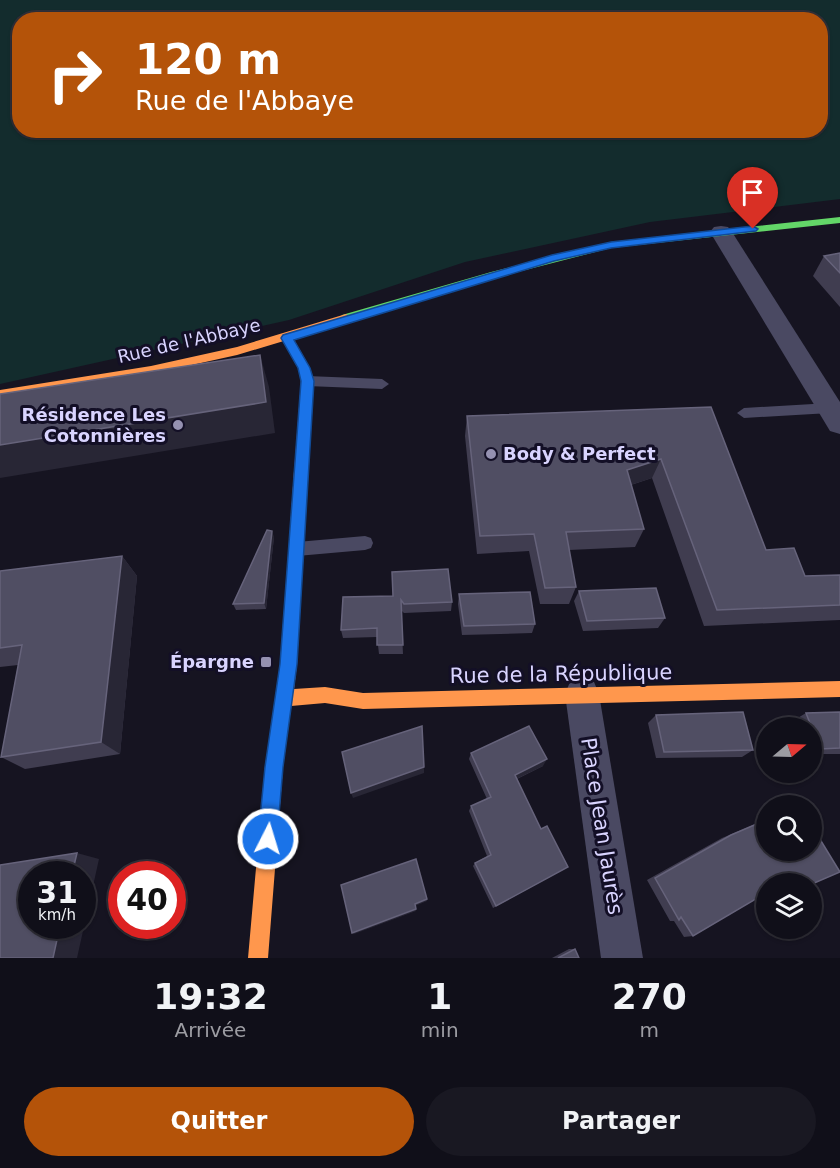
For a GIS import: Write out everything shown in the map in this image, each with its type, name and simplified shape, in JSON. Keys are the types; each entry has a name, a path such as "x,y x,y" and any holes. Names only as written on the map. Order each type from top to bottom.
{"street":[{"name":"Rue de l'Abbaye","path":"0,395 151,370 287,338 552,258 611,245 721,231 840,220"},
{"path":"721,231 835,416"},
{"path":"258,958 274,767 284,698 297,549 308,381 304,368 287,338"},
{"name":"Rue de la République","path":"284,698 325,695 363,700 840,689"},
{"name":"Place Jean Jaurès","path":"582,694 622,958"}],"lane":[{"path":"308,381 382,384"},
{"path":"744,413 835,416"},
{"path":"297,549 365,543"}],"green space":[{"path":"0,0 840,0 840,199 650,222 465,262 289,320 0,384"}],"building":[{"path":"840,253 840,273 824,256"},
{"path":"260,355 266,402 0,445 0,394"},
{"path":"711,407 766,550 794,548 805,576 840,575 840,605 717,610 661,459 627,470 644,529 566,532 576,587 545,588 534,534 480,536 467,416"},
{"path":"267,530 272,531 264,603 233,604"},
{"path":"122,556 101,742 1,757 22,645 0,648 0,571"},
{"path":"448,569 452,602 404,604 401,600 403,645 377,645 377,628 341,630 343,597 393,596 392,572"},
{"path":"656,588 665,618 587,621 579,591"},
{"path":"530,592 535,624 464,626 459,594"},
{"path":"743,712 753,750 664,752 656,715"},
{"path":"840,712 840,748 822,749 822,717 808,717 806,713"},
{"path":"422,726 424,767 351,793 342,752"},
{"path":"529,726 547,759 515,775 541,829 547,826 568,867 496,906 475,863 491,855 471,806 491,797 471,753"},
{"path":"756,824 756,861 822,861 822,843 840,872 822,880 822,873 756,873 756,899 693,936 681,917 679,920 655,878 731,835"},
{"path":"77,853 75,861 26,861"},
{"path":"416,859 427,899 415,904 416,909 352,933 341,885"},
{"path":"18,862 18,939 57,939 53,958 0,958 0,865"},
{"path":"575,949 579,958 558,958"}],"traffic: fast":[{"path":"346,318 495,274 611,245 840,220"}],"traffic: slow":[{"path":"0,395 151,370 237,351 346,318"},
{"path":"258,958 274,767 289,664 301,471"},
{"path":"284,698 325,695 363,701 840,689"}],"traffic: jam":[{"path":"287,337 304,368 307,381 301,471"}],"place":[{"name":"Résidence Les Cotonnières","path":"178,425"},
{"name":"Body & Perfect","path":"491,454"},
{"name":"Épargne","path":"266,662"}],"route":[{"path":"268,839 274,767 289,664 308,381 304,368 287,338 552,258 611,245 753,229"}]}
